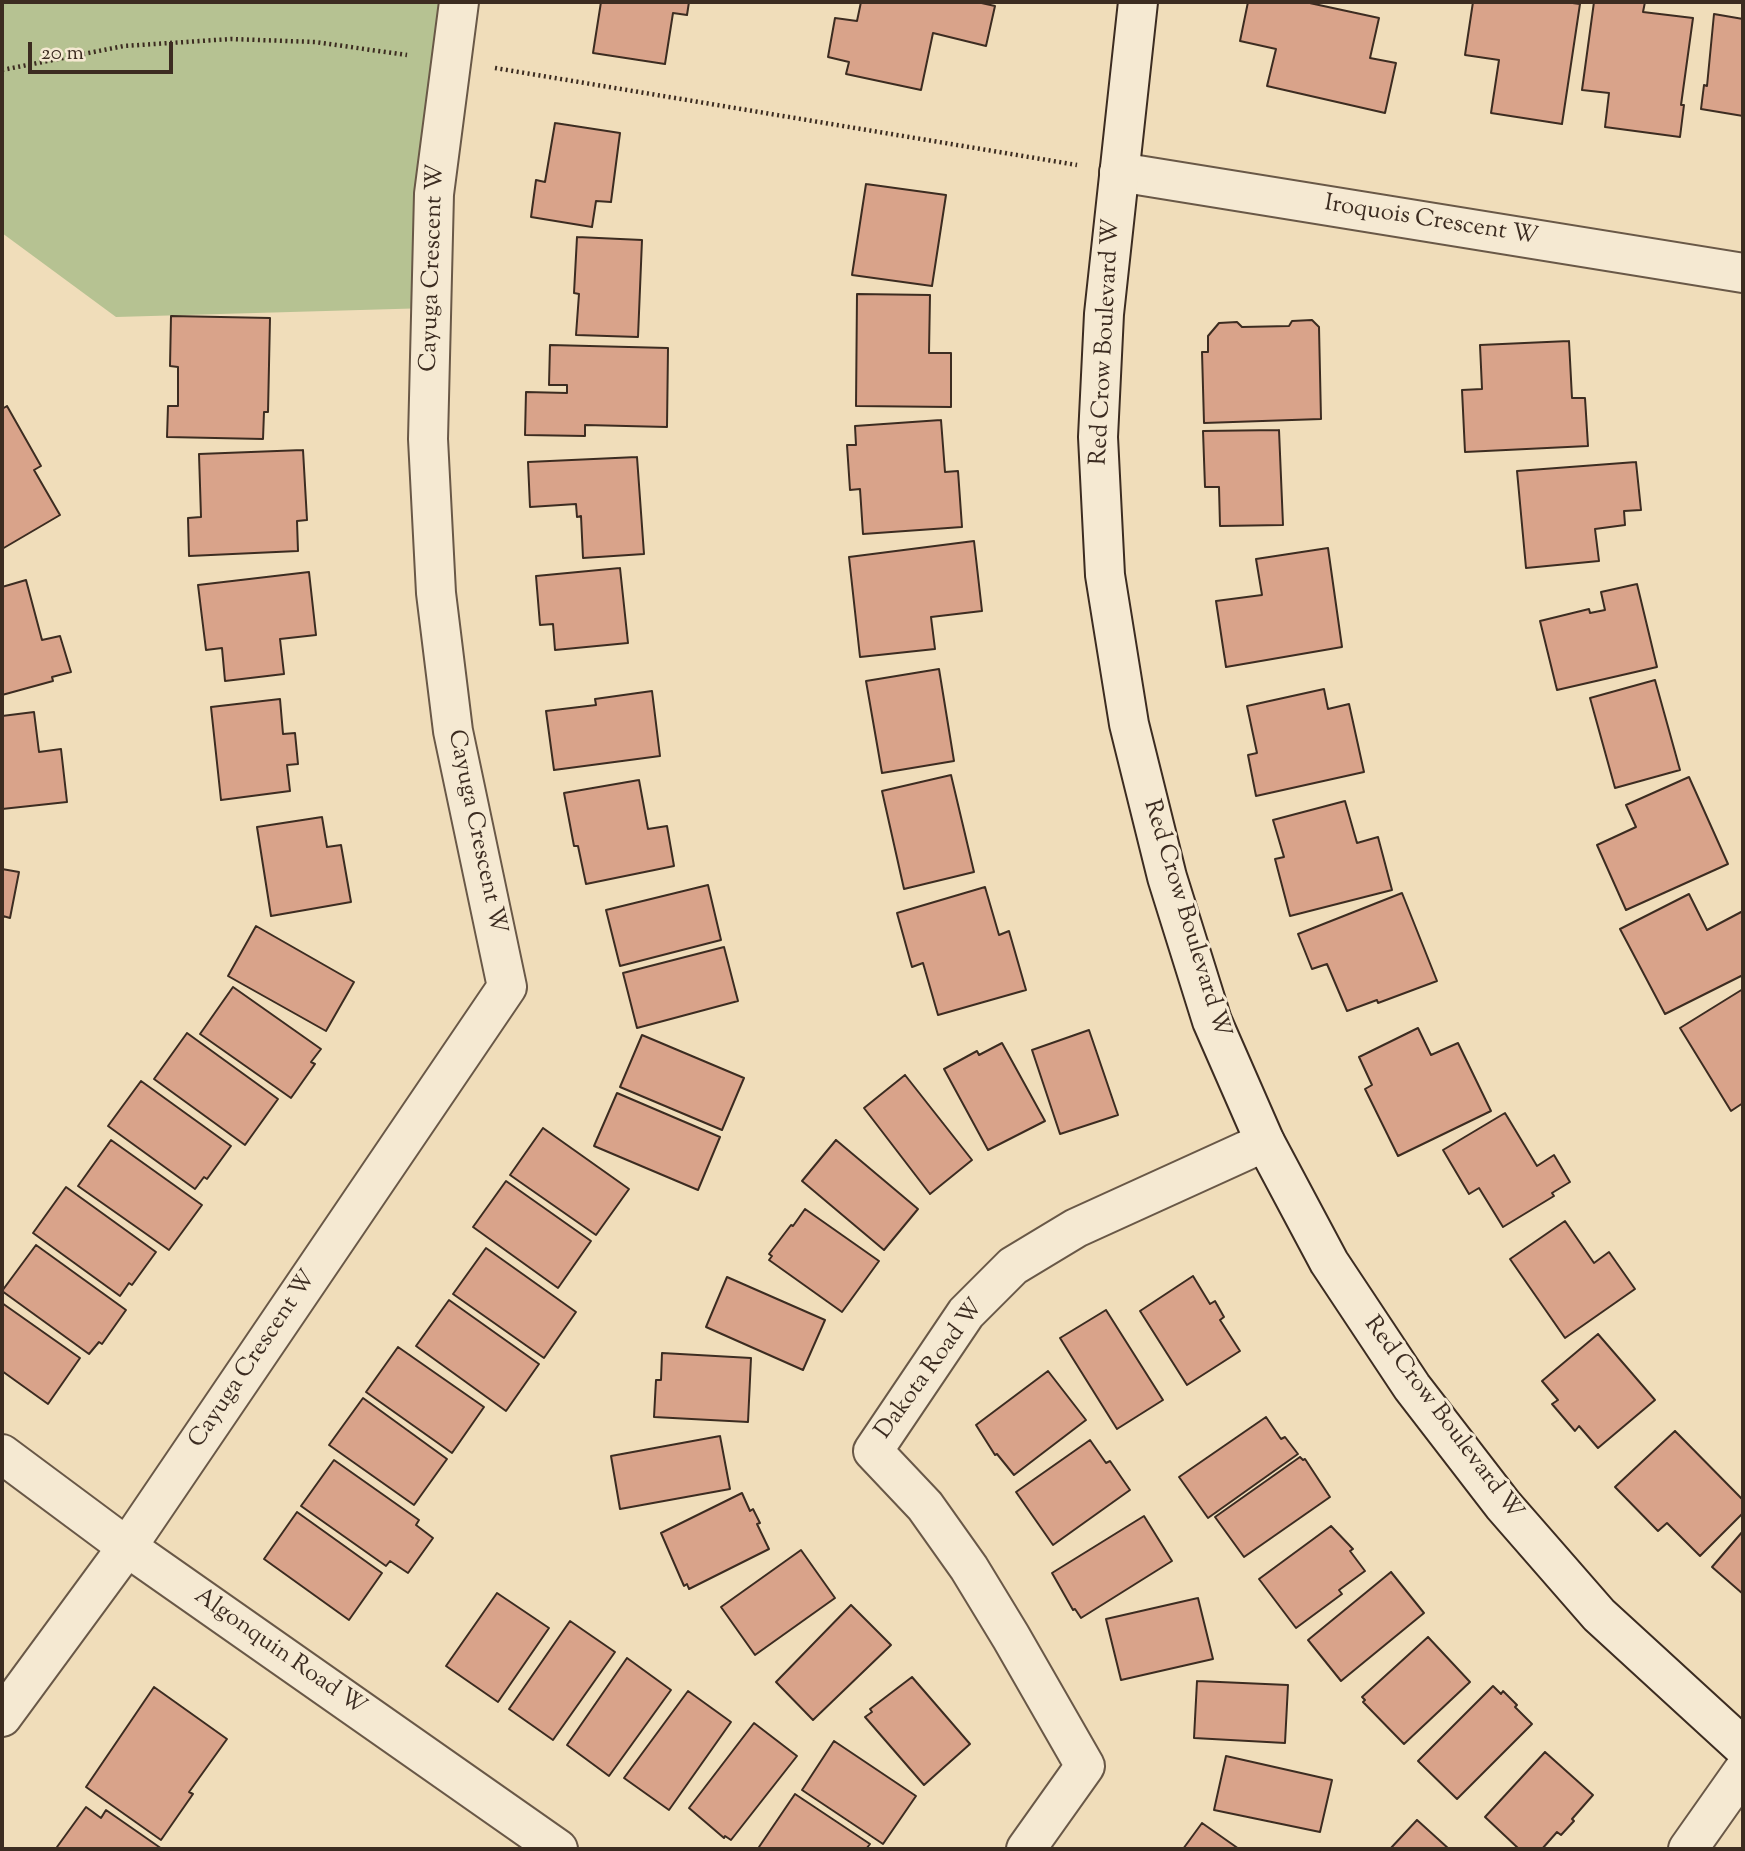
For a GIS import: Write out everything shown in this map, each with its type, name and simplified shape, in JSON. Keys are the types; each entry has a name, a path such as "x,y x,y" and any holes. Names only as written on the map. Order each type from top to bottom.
{"street":[{"name":"Cayuga Crescent W","path":"2,1717 128,1547 507,987 453,731 436,593 428,439 434,194 449,61 459,2"},
{"name":"Red Crow Boulevard W","path":"1138,2 1104,314 1098,437 1105,575 1129,724 1167,877 1212,1021 1265,1142 1329,1262 1412,1387 1503,1505 1599,1615 1743,1746"},
{"name":"Iroquois Crescent W","path":"1119,172 1743,273"},
{"name":"Dakota Road W","path":"1026,1849 1085,1766 969,1568 925,1506 873,1451 966,1313 1013,1266 1076,1228 1265,1142"},
{"name":"Algonquin Road W","path":"2,1454 128,1547 558,1849"},
{"path":"1688,1849 1743,1771"}],"path":[{"path":"2,70 124,46 231,39 315,42 449,61 1119,172"}],"green space":[{"path":"2,2 459,2 430,308 116,317 2,233"}],"building":[{"path":"601,2 689,2 687,15 673,13 665,64 593,53"},
{"path":"861,2 977,2 995,6 986,46 933,33 921,90 846,74 849,62 828,57 835,18 857,21"},
{"path":"1248,2 1305,2 1379,18 1370,58 1396,63 1385,113 1267,86 1276,49 1240,41"},
{"path":"1473,2 1580,4 1562,124 1491,113 1499,60 1465,55"},
{"path":"1594,2 1645,2 1643,12 1693,18 1681,105 1684,105 1680,137 1605,127 1609,93 1582,90"},
{"path":"1714,14 1743,19 1743,116 1701,109 1704,85 1707,86"},
{"path":"555,123 620,133 611,202 596,201 592,227 531,217 536,180 545,182"},
{"path":"866,184 946,195 932,286 852,275"},
{"path":"577,237 642,240 638,337 576,335 579,294 574,293"},
{"path":"857,294 930,295 929,353 951,353 951,407 856,406"},
{"path":"171,316 270,318 268,412 264,412 263,439 167,437 168,406 178,406 178,367 170,366"},
{"path":"1312,320 1319,327 1321,419 1204,423 1202,352 1208,352 1208,336 1219,323 1237,322 1242,327 1289,326 1292,321"},
{"path":"1569,341 1572,398 1585,398 1588,446 1465,452 1462,390 1482,389 1480,345"},
{"path":"550,345 668,348 667,427 585,425 585,436 525,435 526,392 567,393 567,385 549,385"},
{"path":"7,406 41,466 34,470 60,515 2,549 2,409"},
{"path":"941,420 945,472 958,471 962,527 863,534 860,489 850,490 847,445 856,445 855,426"},
{"path":"1279,430 1283,525 1220,526 1219,487 1205,487 1203,431"},
{"path":"303,450 307,520 297,521 298,551 189,556 188,518 201,517 199,454"},
{"path":"637,457 644,554 583,558 581,516 577,517 576,504 530,507 528,462"},
{"path":"1636,462 1641,510 1624,511 1625,525 1595,529 1599,561 1526,568 1517,471"},
{"path":"974,541 982,611 931,617 935,649 860,657 849,557"},
{"path":"1328,548 1342,647 1226,667 1216,601 1262,595 1256,559"},
{"path":"620,568 628,643 555,650 553,624 540,625 536,576"},
{"path":"309,572 316,635 280,639 284,674 225,681 222,648 206,650 198,585"},
{"path":"26,580 42,640 60,636 71,672 52,677 53,681 2,695 2,587"},
{"path":"1637,584 1657,667 1557,690 1540,621 1589,609 1590,613 1605,610 1601,592"},
{"path":"939,669 954,761 882,773 866,681"},
{"path":"1655,680 1680,770 1615,788 1590,698"},
{"path":"1324,689 1328,709 1349,704 1364,772 1256,796 1248,755 1257,753 1247,706"},
{"path":"652,691 660,756 554,770 546,711 596,705 595,699"},
{"path":"280,699 283,734 295,733 298,764 287,765 290,791 221,800 211,707"},
{"path":"34,712 39,752 61,749 67,802 2,809 2,716"},
{"path":"951,775 974,872 904,889 882,791"},
{"path":"1689,777 1728,864 1626,910 1597,845 1636,827 1626,805"},
{"path":"639,780 648,829 667,826 674,866 586,884 578,846 574,846 564,793"},
{"path":"1345,801 1357,843 1378,837 1392,890 1290,916 1275,859 1284,857 1273,820"},
{"path":"322,817 327,847 341,845 351,902 271,916 257,827"},
{"path":"2,869 19,872 10,918 3,916 2,926"},
{"path":"708,885 721,940 620,966 606,910"},
{"path":"985,887 999,935 1009,931 1026,990 938,1015 923,963 912,967 897,913"},
{"path":"1402,893 1437,981 1378,1003 1377,1000 1347,1011 1327,964 1312,969 1298,934"},
{"path":"1689,894 1707,930 1743,911 1743,975 1665,1014 1620,929"},
{"path":"256,926 354,982 326,1031 228,976"},
{"path":"724,947 738,1001 637,1028 623,973"},
{"path":"233,987 321,1049 311,1062 315,1064 291,1098 200,1034"},
{"path":"1743,989 1743,1103 1731,1111 1680,1028"},
{"path":"1418,1028 1431,1055 1458,1043 1491,1111 1398,1156 1365,1089 1372,1085 1359,1057"},
{"path":"1089,1030 1118,1115 1060,1134 1032,1050"},
{"path":"187,1033 278,1099 245,1145 154,1079"},
{"path":"642,1035 744,1078 722,1130 620,1087"},
{"path":"1002,1043 1045,1121 988,1150 944,1069 977,1051 979,1055"},
{"path":"905,1075 972,1160 930,1194 864,1108"},
{"path":"141,1081 231,1146 207,1179 204,1177 195,1189 108,1126"},
{"path":"617,1093 720,1137 698,1190 594,1146"},
{"path":"1505,1113 1537,1166 1554,1155 1570,1182 1552,1193 1554,1196 1503,1227 1479,1188 1469,1194 1443,1150"},
{"path":"543,1128 629,1189 596,1235 510,1175"},
{"path":"111,1140 202,1205 169,1250 78,1186"},
{"path":"836,1140 918,1209 884,1250 802,1181"},
{"path":"506,1181 591,1241 558,1288 473,1227"},
{"path":"66,1187 156,1252 132,1285 129,1283 120,1296 33,1233"},
{"path":"805,1209 879,1261 842,1312 769,1260 772,1256 769,1254"},
{"path":"1565,1221 1594,1263 1609,1252 1635,1289 1565,1338 1510,1259"},
{"path":"36,1245 126,1310 102,1344 99,1342 89,1354 2,1291"},
{"path":"486,1248 576,1312 544,1358 453,1294"},
{"path":"1193,1276 1210,1304 1215,1301 1224,1317 1220,1320 1240,1351 1187,1385 1140,1311"},
{"path":"727,1277 825,1320 803,1370 706,1327"},
{"path":"449,1300 539,1364 506,1411 416,1346"},
{"path":"2,1303 80,1358 48,1404 2,1371"},
{"path":"1106,1310 1163,1400 1117,1429 1060,1338"},
{"path":"1598,1334 1655,1400 1598,1448 1579,1426 1575,1431 1552,1404 1558,1400 1542,1381"},
{"path":"398,1347 484,1407 452,1453 366,1392"},
{"path":"662,1353 751,1358 748,1422 654,1417 656,1380 661,1380"},
{"path":"1048,1371 1086,1420 1014,1475 997,1454 995,1455 976,1425"},
{"path":"363,1398 447,1459 414,1505 329,1445"},
{"path":"1266,1417 1281,1439 1285,1437 1298,1454 1208,1518 1179,1477"},
{"path":"1675,1431 1743,1500 1743,1513 1700,1556 1667,1523 1658,1531 1615,1487"},
{"path":"720,1436 730,1489 620,1509 611,1456"},
{"path":"1090,1440 1106,1463 1110,1461 1130,1490 1053,1545 1016,1492"},
{"path":"1300,1457 1305,1459 1330,1497 1244,1557 1215,1517"},
{"path":"334,1460 419,1520 416,1525 433,1538 408,1573 390,1561 386,1566 301,1506"},
{"path":"742,1493 750,1511 753,1509 760,1523 757,1524 769,1549 689,1589 687,1584 684,1586 661,1533"},
{"path":"297,1512 382,1573 349,1620 264,1559"},
{"path":"1144,1516 1172,1561 1081,1618 1075,1609 1073,1610 1052,1573"},
{"path":"1331,1526 1353,1549 1350,1551 1365,1571 1339,1590 1342,1594 1296,1628 1259,1579"},
{"path":"1743,1531 1743,1594 1712,1567"},
{"path":"801,1550 835,1598 755,1655 721,1607"},
{"path":"1391,1572 1424,1613 1341,1681 1308,1640"},
{"path":"497,1593 549,1628 498,1702 446,1666"},
{"path":"1198,1598 1213,1659 1121,1680 1106,1619"},
{"path":"851,1605 891,1645 813,1720 776,1682"},
{"path":"570,1621 615,1652 553,1740 509,1709"},
{"path":"1428,1637 1470,1682 1404,1744 1363,1702 1365,1700 1362,1697"},
{"path":"627,1658 671,1690 609,1776 567,1745"},
{"path":"912,1677 970,1744 924,1785 865,1717 872,1712 870,1709"},
{"path":"1197,1681 1288,1685 1285,1743 1194,1738"},
{"path":"1493,1686 1501,1694 1503,1691 1532,1724 1457,1799 1418,1761"},
{"path":"154,1687 227,1739 189,1792 193,1794 161,1840 86,1787"},
{"path":"688,1691 731,1722 669,1810 624,1778"},
{"path":"754,1723 797,1756 731,1840 725,1836 724,1838 689,1808"},
{"path":"834,1741 916,1796 883,1844 802,1790"},
{"path":"1545,1752 1593,1795 1561,1835 1557,1832 1542,1849 1519,1849 1485,1817"},
{"path":"1226,1756 1332,1780 1320,1832 1214,1810"},
{"path":"795,1794 870,1844 866,1849 759,1847"},
{"path":"86,1807 101,1818 106,1810 162,1849 57,1847"},
{"path":"1417,1820 1449,1849 1390,1849"},
{"path":"1202,1823 1239,1849 1183,1849"}]}
